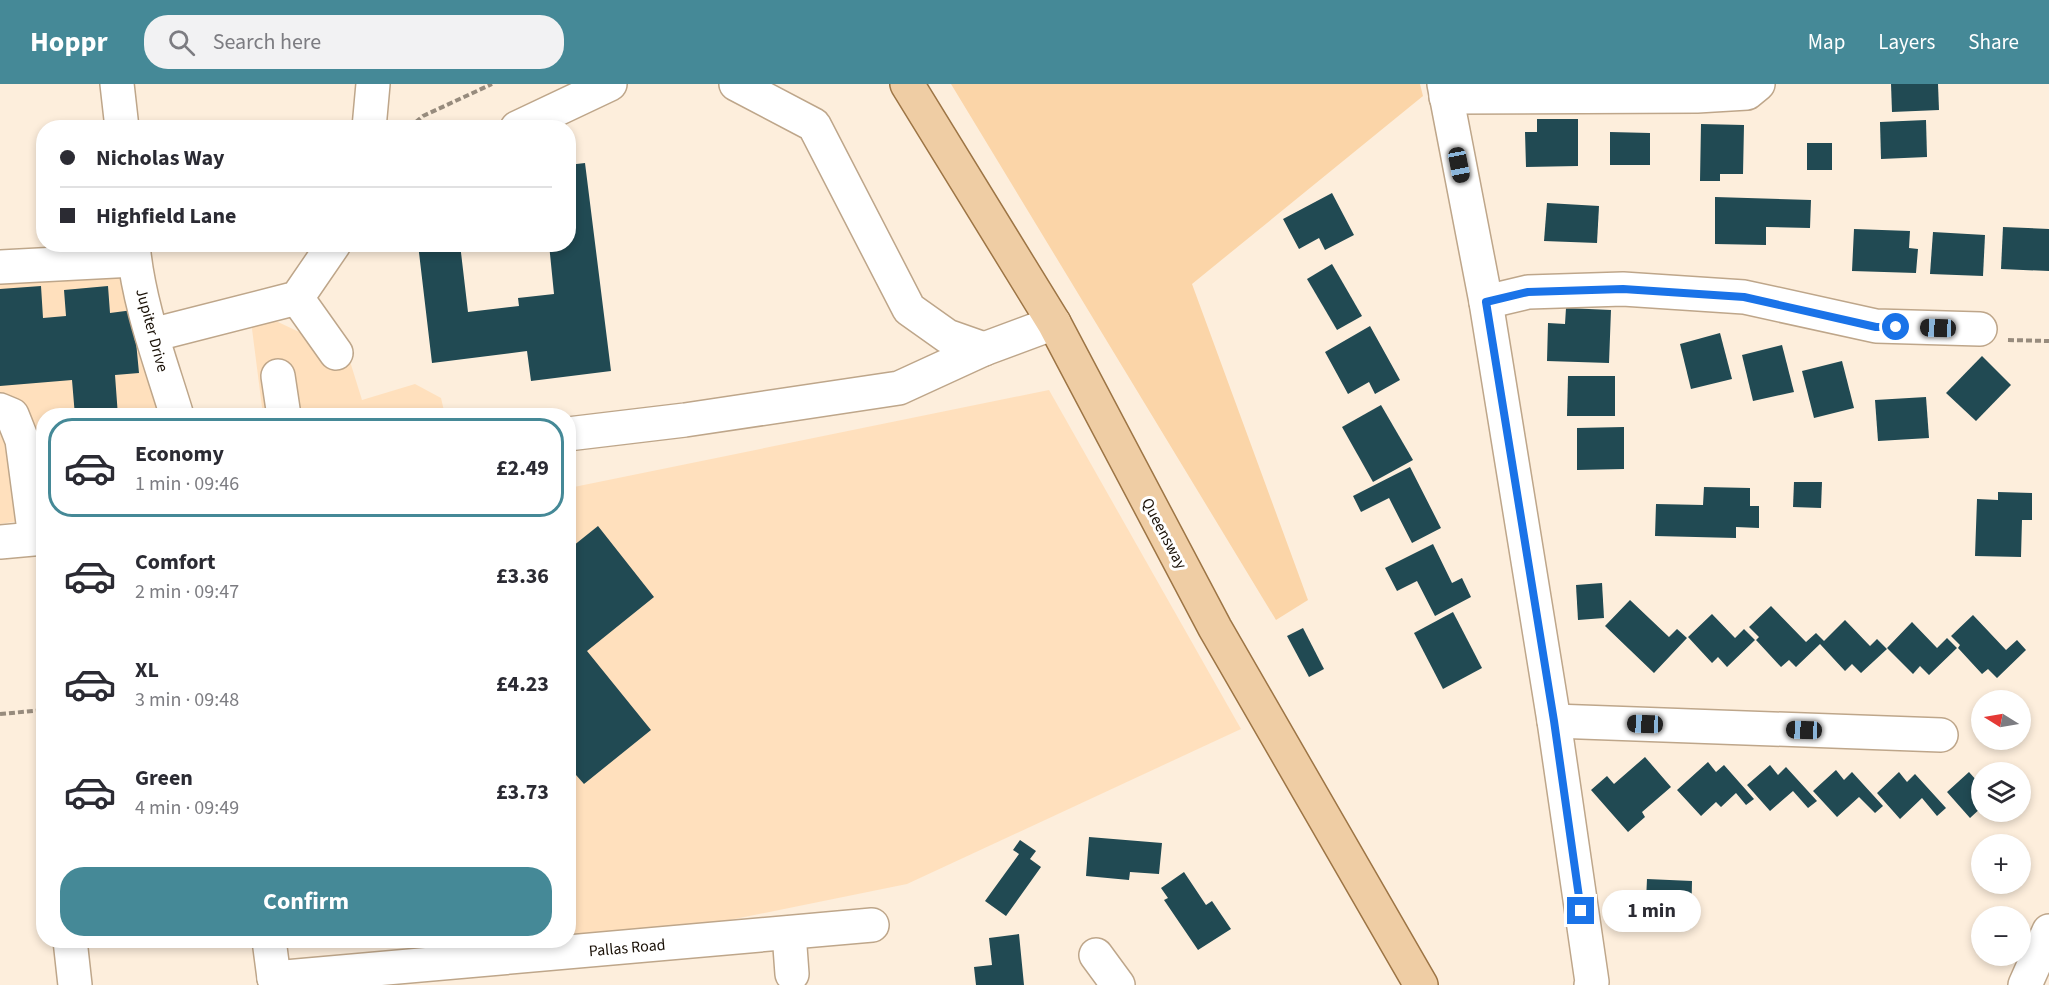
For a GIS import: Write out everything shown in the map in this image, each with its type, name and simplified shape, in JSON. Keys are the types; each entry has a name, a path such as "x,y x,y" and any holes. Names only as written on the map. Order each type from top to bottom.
{"main road":[{"name":"Queensway","path":"907,84 1054,323 1215,628 1420,985"}],"street":[{"path":"117,84 121,120"},
{"path":"370,120 373,84"},
{"path":"535,120 610,84"},
{"path":"736,84 814,125 909,309 947,336 984,349"},
{"path":"1591,985 1554,721 1486,302 1445,91 1697,96 1747,93 1758,84"},
{"path":"0,267 134,252"},
{"name":"Jupiter Drive","path":"134,252 152,335 175,408"},
{"path":"152,335 297,298 329,252"},
{"path":"1486,302 1528,292 1623,289 1744,297 1876,327 1980,329"},
{"path":"297,298 336,353"},
{"path":"576,433 685,420 899,388 984,349 1054,323"},
{"path":"278,376 283,408"},
{"path":"0,410 12,415 22,440 36,524"},
{"path":"0,542 36,538"},
{"path":"1554,721 1941,735"},
{"name":"Pallas Road","path":"275,982 872,925"},
{"path":"2025,985 2049,931"},
{"path":"789,933 792,974"},
{"path":"71,948 75,985"},
{"path":"270,948 275,982"},
{"path":"1096,955 1118,985"}],"path":[{"path":"418,120 492,84"},
{"path":"0,714 36,711"}],"shaded area":[{"path":"951,84 1420,84 1423,96 1192,284 1308,600 1276,620"},
{"path":"131,257 163,408 36,408 36,518 0,524 0,268"},
{"path":"251,321 278,322 348,355 362,400 415,384 441,398 443,408 262,408"},
{"path":"1049,390 1241,729 907,884 695,927 576,934 576,487"}],"building":[{"path":"1891,84 1938,84 1939,110 1892,112"},
{"path":"1537,119 1578,119 1578,166 1526,167 1525,132 1537,132"},
{"path":"1926,120 1927,157 1881,159 1880,122"},
{"path":"1701,124 1744,125 1743,174 1720,174 1720,181 1700,181"},
{"path":"1610,132 1650,133 1650,165 1610,165"},
{"path":"1807,143 1832,143 1832,170 1807,170"},
{"path":"585,163 611,371 531,381 527,351 432,363 419,252 461,252 468,312 519,306 518,298 554,294 550,252 576,252 576,164"},
{"path":"1332,193 1354,235 1325,250 1319,238 1299,249 1283,219"},
{"path":"1715,197 1811,200 1810,228 1766,227 1766,245 1715,244"},
{"path":"1547,203 1599,206 1597,243 1544,241"},
{"path":"2003,227 2049,229 2049,271 2001,269"},
{"path":"1854,229 1910,231 1909,248 1918,249 1916,273 1852,271"},
{"path":"1933,232 1985,235 1983,276 1930,274"},
{"path":"1332,264 1362,316 1337,330 1307,279"},
{"path":"41,286 43,318 66,316 64,290 108,286 110,313 133,310 139,373 115,375 117,408 74,408 72,380 0,386 0,289"},
{"path":"1566,308 1611,310 1609,363 1547,361 1548,323 1565,324"},
{"path":"1370,326 1400,380 1375,394 1369,382 1348,394 1325,352"},
{"path":"1720,333 1732,379 1691,389 1680,344"},
{"path":"1782,345 1794,392 1753,401 1742,355"},
{"path":"1982,356 2011,385 1976,421 1946,393"},
{"path":"1842,361 1854,408 1814,418 1802,371"},
{"path":"1568,376 1615,376 1615,416 1567,416"},
{"path":"1926,397 1929,438 1878,441 1875,400"},
{"path":"1381,405 1413,460 1373,482 1342,427"},
{"path":"1624,427 1624,469 1577,470 1577,428"},
{"path":"1410,467 1441,528 1412,543 1389,498 1361,512 1353,496"},
{"path":"1794,482 1822,482 1821,508 1793,507"},
{"path":"1704,487 1750,488 1750,506 1759,506 1759,528 1736,527 1736,538 1655,536 1656,504 1703,505"},
{"path":"1998,492 2032,493 2032,520 2022,520 2021,557 1975,556 1977,499 1998,500"},
{"path":"598,526 654,597 587,651 651,730 584,784 576,775 576,544"},
{"path":"1433,544 1452,583 1462,578 1471,597 1435,616 1417,581 1397,591 1385,568"},
{"path":"1602,583 1604,618 1578,620 1576,585"},
{"path":"1630,600 1669,637 1677,629 1687,638 1654,673 1605,626"},
{"path":"1771,606 1806,642 1816,633 1824,641 1845,620 1870,646 1877,639 1887,649 1861,673 1852,664 1845,671 1820,644 1796,667 1789,660 1781,667 1756,640 1759,637 1749,627"},
{"path":"1453,612 1482,668 1443,689 1414,633"},
{"path":"1712,614 1735,638 1744,629 1755,640 1727,667 1718,657 1712,663 1688,637"},
{"path":"1973,615 2006,650 2017,640 2026,650 1997,678 1988,669 1982,674 1958,648 1960,645 1951,636"},
{"path":"1912,622 1937,648 1947,638 1957,648 1929,675 1920,666 1913,674 1887,648"},
{"path":"1303,628 1324,669 1309,677 1287,636"},
{"path":"1645,757 1671,787 1642,812 1645,817 1628,832 1591,790 1607,776 1614,784"},
{"path":"1708,762 1716,772 1724,765 1754,799 1746,805 1736,793 1721,807 1716,802 1701,816 1677,790"},
{"path":"1770,765 1778,775 1786,767 1817,801 1808,808 1793,791 1770,811 1747,785"},
{"path":"1836,770 1844,780 1852,772 1883,806 1875,813 1859,797 1837,817 1813,791"},
{"path":"1899,772 1907,782 1915,774 1946,808 1937,816 1922,798 1900,819 1877,793"},
{"path":"1969,772 1971,774 1971,817 1970,818 1947,792"},
{"path":"1089,837 1162,843 1159,874 1130,872 1129,880 1086,876"},
{"path":"1020,840 1036,851 1030,859 1041,867 1006,916 985,901 1019,854 1013,850"},
{"path":"1184,872 1206,905 1212,901 1231,929 1198,950 1164,900 1168,898 1161,888"},
{"path":"1647,879 1692,881 1691,929 1635,927 1635,901 1646,901"},
{"path":"1019,934 1024,985 976,985 974,967 992,965 989,938"}],"route":[{"path":"1581,911 1554,721 1486,302 1528,292 1623,289 1744,297 1876,327 1896,327"}]}
